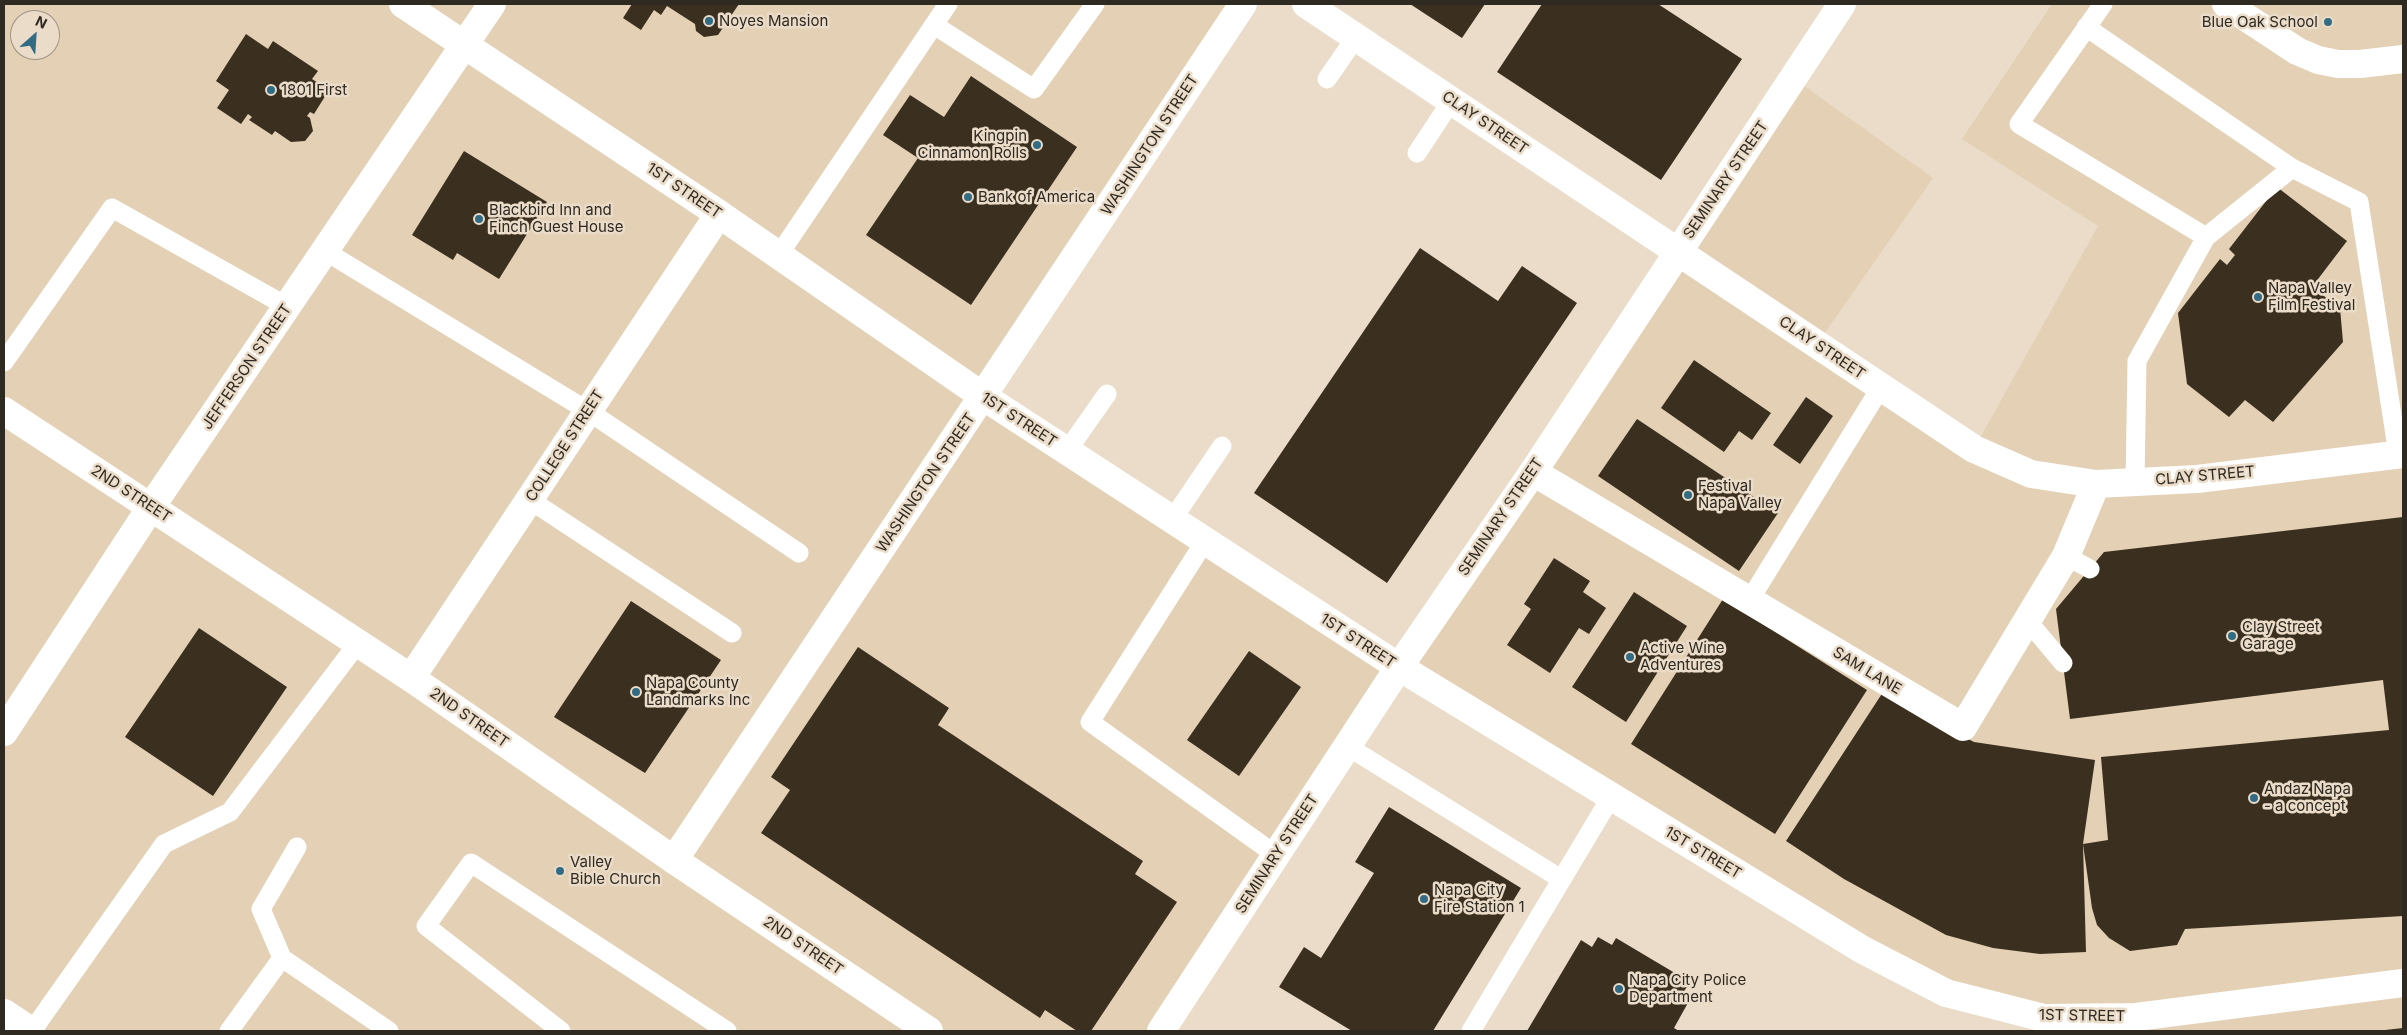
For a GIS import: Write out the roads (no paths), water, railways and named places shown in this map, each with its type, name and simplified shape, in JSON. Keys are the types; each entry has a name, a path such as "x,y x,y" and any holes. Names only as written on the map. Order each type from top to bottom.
{"street":[{"name":"1ST STREET","path":"403,4 719,214 984,397 1399,667 1863,950 1946,993 2044,1018 2137,1024 2403,983"},
{"name":"JEFFERSON STREET","path":"4,732 152,507 492,4"},
{"name":"WASHINGTON STREET","path":"674,860 984,397 1242,4"},
{"name":"CLAY STREET","path":"1306,4 1974,449 2031,474 2096,484 2196,479 2400,454"},
{"name":"SEMINARY STREET","path":"1161,1031 1399,667 1533,472 1842,4"},
{"path":"2226,4 2297,51 2318,60 2360,64 2403,59"},
{"name":"COLLEGE STREET","path":"412,678 719,214"},
{"name":"2ND STREET","path":"4,411 412,678 919,1028"},
{"name":"SAM LANE","path":"1533,472 1963,727 2066,556 2096,484"},
{"path":"4,1013 32,1031"}],"lane":[{"path":"778,256 948,4"},
{"path":"934,25 1034,89 1095,4"},
{"path":"2103,4 2019,124 2206,237"},
{"path":"2086,27 2292,168 2359,202 2400,454"},
{"path":"1328,79 1356,37"},
{"path":"1417,153 1452,100"},
{"path":"2134,482 2137,361 2206,237 2292,168"},
{"path":"4,362 112,208 288,307"},
{"path":"325,251 588,411 799,553"},
{"path":"1749,601 1881,387"},
{"path":"1067,451 1107,394"},
{"path":"1172,520 1222,446"},
{"path":"530,500 732,633"},
{"path":"1205,542 1090,722 1276,855"},
{"path":"2066,556 2090,569"},
{"path":"2027,620 2063,663"},
{"path":"32,1031 164,844 230,812 358,644"},
{"path":"1347,746 1561,879"},
{"path":"1471,1031 1611,797"},
{"path":"297,847 261,909 282,958 389,1031"},
{"path":"557,1030 426,926 471,863 727,1031"},
{"path":"229,1031 282,958"}],"place":[{"name":"Noyes Mansion","path":"709,21"},
{"name":"Blue Oak School","path":"2328,22"},
{"name":"1801 First","path":"271,90"},
{"name":"Kingpin Cinnamon Rolls","path":"1037,145"},
{"name":"Bank of America","path":"968,197"},
{"name":"Blackbird Inn and Finch Guest House","path":"479,219"},
{"name":"Napa Valley Film Festival","path":"2258,297"},
{"name":"Festival Napa Valley","path":"1688,495"},
{"name":"Clay Street Garage","path":"2232,636"},
{"name":"Active Wine Adventures","path":"1630,657"},
{"name":"Napa County Landmarks Inc","path":"636,692"},
{"name":"Andaz Napa - a concept","path":"2254,798"},
{"name":"Valley Bible Church","path":"560,871"},
{"name":"Napa City Fire Station 1","path":"1424,899"},
{"name":"Napa City Police Department","path":"1619,989"}]}
